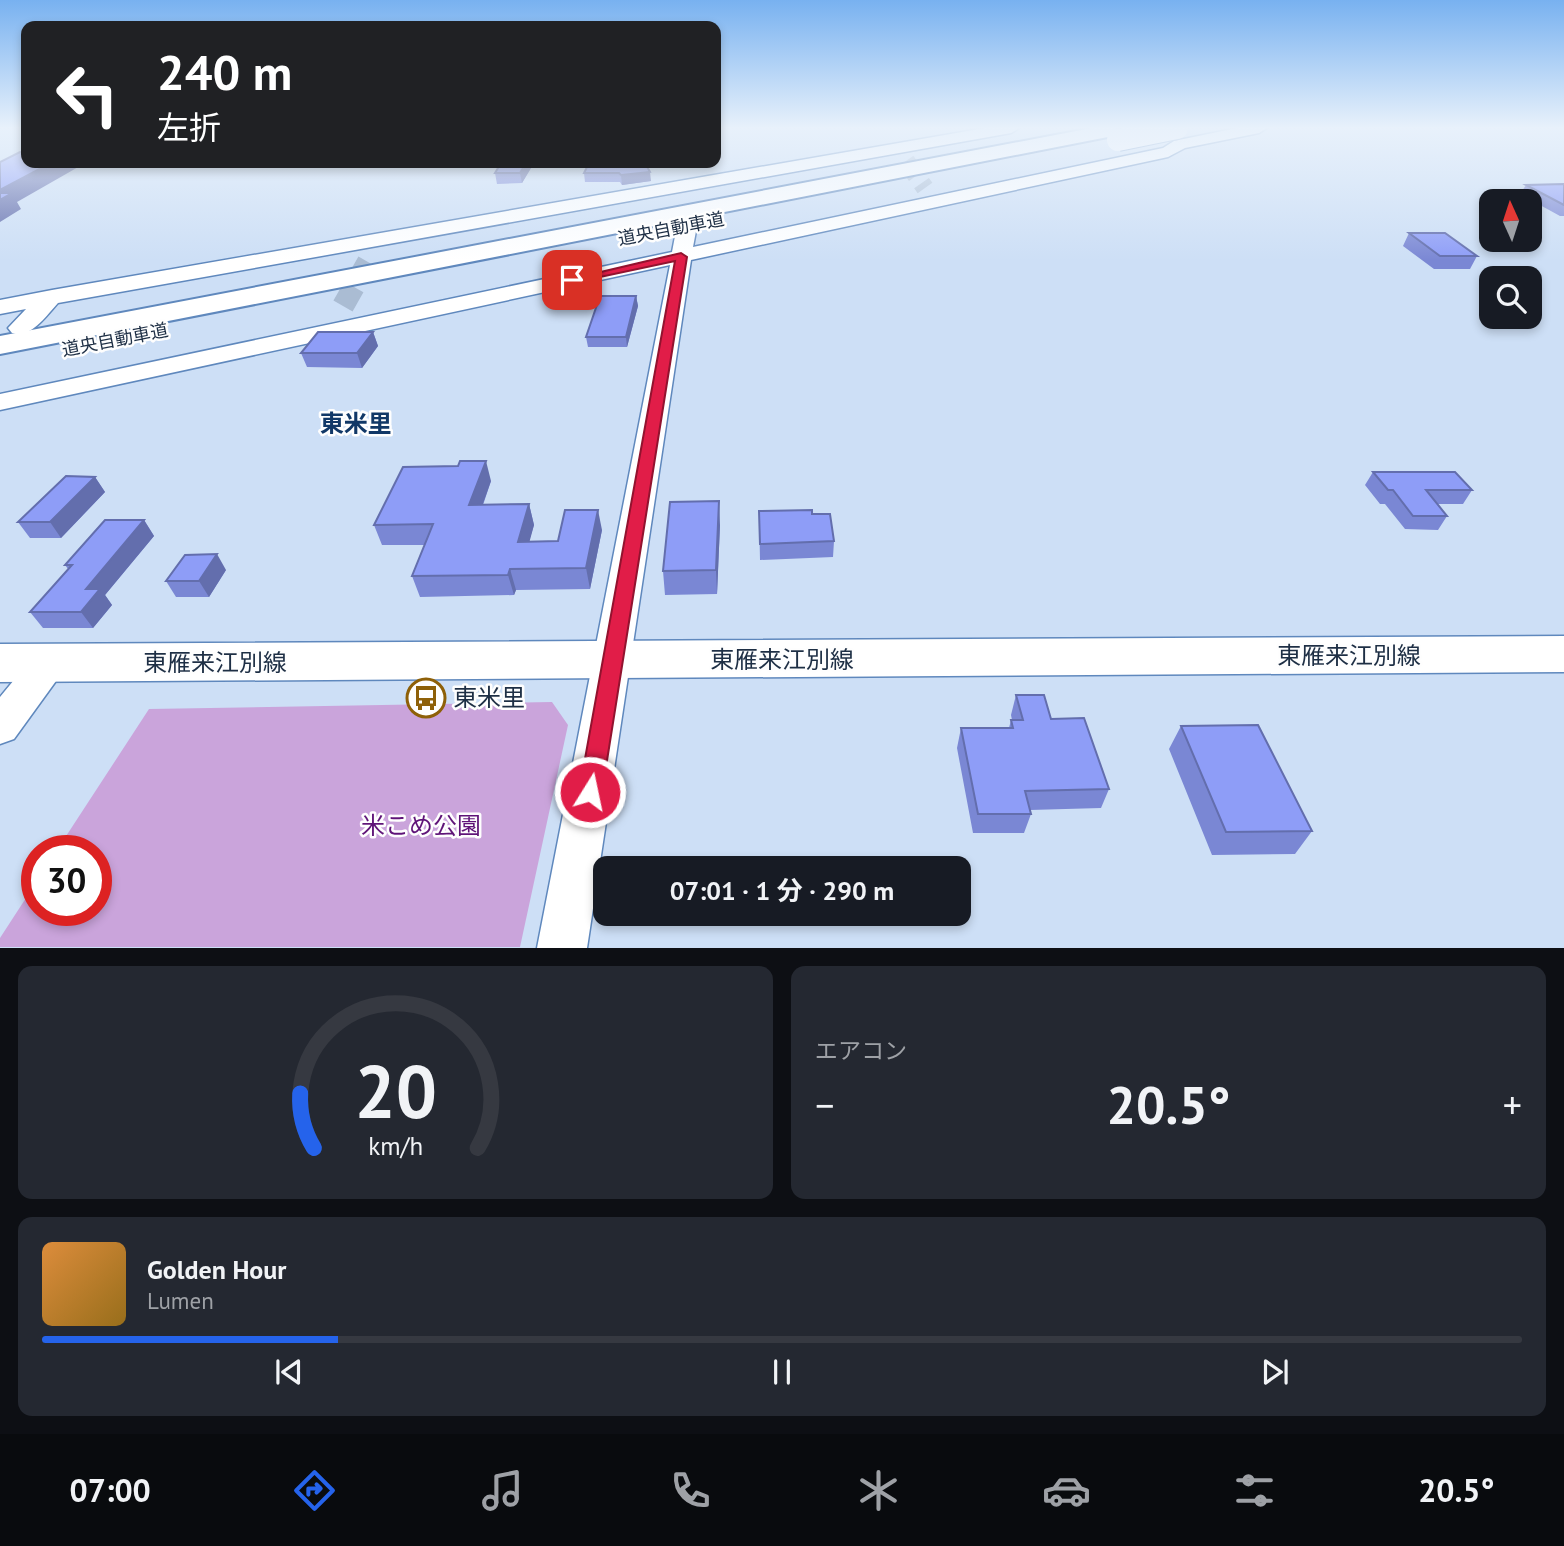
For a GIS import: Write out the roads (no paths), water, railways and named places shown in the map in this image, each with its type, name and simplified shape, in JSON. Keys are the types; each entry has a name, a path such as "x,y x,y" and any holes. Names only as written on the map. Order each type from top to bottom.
{"highway":[{"name":"道央自動車道","path":"0,345 908,172"},
{"name":"道央自動車道","path":"0,362 924,172"}],"main road":[{"name":"東雁来江別線","path":"0,663 613,662 1564,654"}],"street":[{"path":"562,947 613,662 695,172"},
{"path":"0,307 693,183 773,172"},
{"path":"0,402 328,332 686,231 930,195 1056,172"},
{"path":"368,262 382,239"},
{"path":"20,328 52,297"},
{"path":"328,332 343,306"},
{"path":"0,727 50,663"}],"tunnel":[{"path":"914,172 925,188"},
{"path":"343,306 368,262"}],"place":[{"name":"東米里","path":"426,698"}],"district":[{"name":"東米里","path":"356,424"}],"park label":[{"name":"米こめ公園","path":"421,826"}]}
